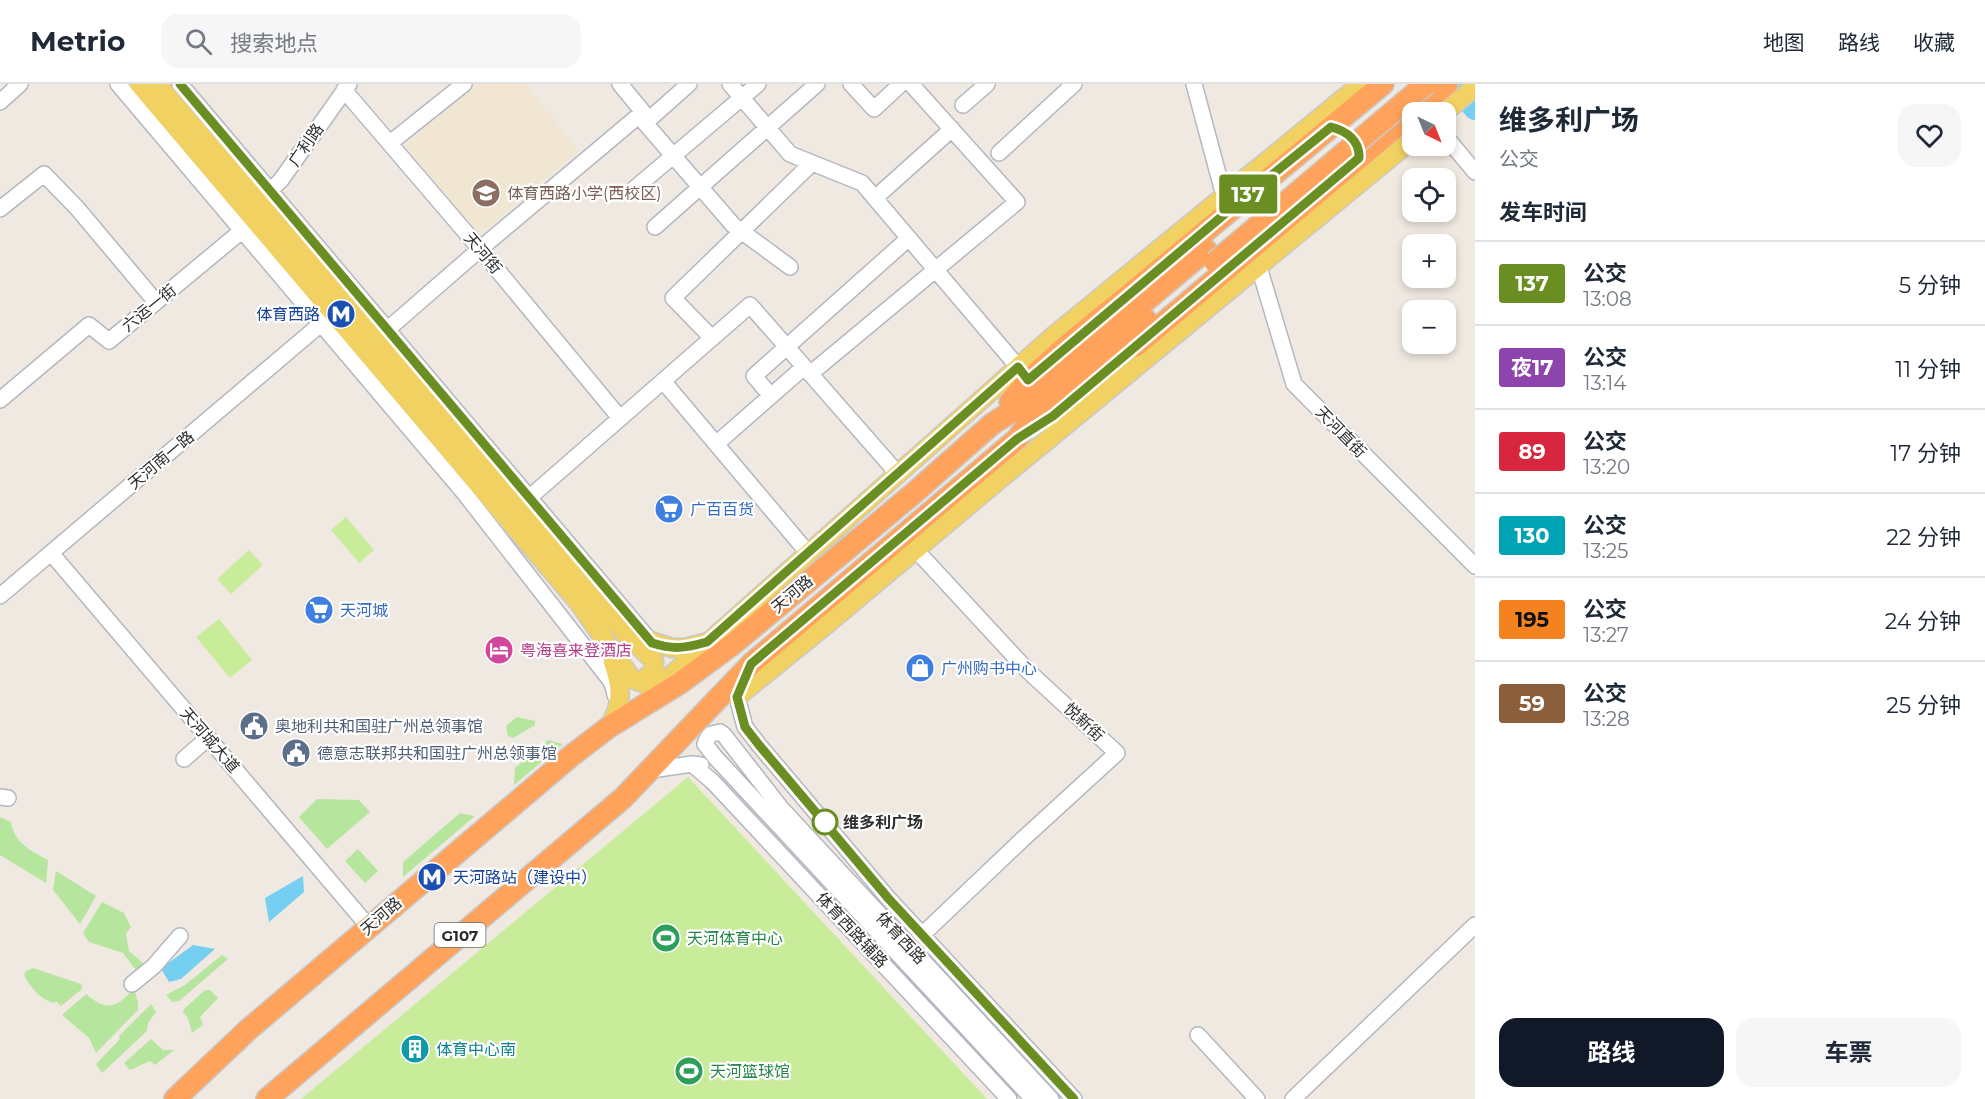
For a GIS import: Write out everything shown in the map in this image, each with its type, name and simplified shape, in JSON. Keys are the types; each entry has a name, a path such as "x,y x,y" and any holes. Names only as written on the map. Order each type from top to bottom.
{"highway":[{"path":"992,424 1023,373 1383,84"},
{"name":"天河路","path":"267,1099 623,798 751,664 1017,439 1037,412 1405,84"},
{"name":"天河路","path":"175,1099 231,1046 546,776 609,727 666,693 732,644 915,493 992,424 1019,407 1426,84"},
{"path":"1017,439 1053,416 1447,84"},
{"path":"1331,127 1344,131 1349,136 1358,148 1359,158"}],"main road":[{"path":"609,727 651,693 898,474 1023,373 1224,196 1361,84"},
{"path":"1456,103 1475,87"},
{"path":"146,93 193,112 327,318 562,583 606,640 628,674 636,681 640,682 654,671 653,652"},
{"path":"146,93 257,211 381,334 623,632 653,652 685,648 707,642"},
{"path":"737,697 1402,148"},
{"path":"606,640 620,689 619,709 609,727"}],"street":[{"path":"0,102 20,84"},
{"path":"118,84 146,93"},
{"path":"180,84 193,112"},
{"path":"390,144 464,84"},
{"path":"620,84 643,112 381,334 530,497 653,652"},
{"path":"689,84 645,123 733,225 790,267"},
{"path":"730,84 790,154 862,183 1023,373"},
{"path":"634,189 758,84"},
{"path":"655,227 817,84"},
{"path":"851,84 874,109 902,84"},
{"path":"717,444 771,396 807,370 1017,202 910,84"},
{"path":"963,105 987,84"},
{"path":"999,153 1074,84"},
{"path":"1194,84 1224,196"},
{"name":"天河街","path":"346,87 390,144 620,418"},
{"name":"广利路","path":"257,211 346,87"},
{"path":"875,198 952,129"},
{"path":"1456,149 1475,171"},
{"path":"712,338 673,298 812,163"},
{"path":"0,209 44,174 77,208 156,302"},
{"name":"六运一街","path":"0,400 88,325 109,341 257,211"},
{"path":"771,396 754,376 909,238"},
{"name":"天河直街","path":"1259,267 1294,384 1475,566"},
{"path":"530,497 750,305 898,474"},
{"path":"327,318 613,686 615,705 609,727"},
{"name":"天河南一路","path":"0,596 327,318"},
{"path":"663,381 808,553"},
{"name":"悦新街","path":"916,550 1028,671 1117,753 922,935"},
{"name":"天河城大道","path":"51,553 369,927"},
{"path":"543,596 562,583"},
{"path":"751,664 737,697 735,710 737,729 754,774"},
{"path":"686,730 737,697"},
{"path":"737,697 745,727 751,736 819,814 873,881 1074,1099"},
{"name":"体育西路","path":"1033,1099 735,779 705,744 711,734 720,732 724,735 789,816 1051,1099"},
{"path":"184,759 208,738"},
{"path":"651,770 692,764 710,766 735,779"},
{"name":"体育西路辅路","path":"692,764 712,782 1009,1099"},
{"path":"1293,1099 1475,926"},
{"path":"132,984 180,936"},
{"path":"1198,1035 1257,1099"},
{"path":"1028,1074 1040,1063"}],"shaded area":[{"name":"体育西路小学(西校区)","path":"471,84 526,84 578,151 479,234 405,146"}],"green space":[{"path":"346,517 374,550 359,563 331,530"},
{"path":"249,550 263,565 231,594 217,579"},
{"path":"219,619 252,660 230,678 196,637"},
{"path":"517,717 535,721 535,725 513,738 508,736 506,726"},
{"path":"548,740 563,744 514,785 515,768"},
{"name":"天河体育中心","path":"688,777 987,1099 301,1099"},
{"path":"317,799 359,800 370,812 327,849 299,817"},
{"path":"460,813 475,816 403,877 403,862"},
{"path":"0,817 11,822 16,836 24,846 48,860 46,883 0,855"},
{"path":"358,849 378,871 365,883 345,861"},
{"path":"56,871 96,896 80,924 53,890"},
{"path":"102,902 124,913 131,927 126,934 129,951 145,965 135,969 123,953 89,942 83,933"},
{"path":"222,955 228,959 179,1001 172,1002 166,995 185,985"},
{"path":"33,968 81,984 82,989 61,1006 56,1001 54,1003 49,1001 36,992 24,975 26,971"},
{"path":"134,988 138,1010 96,1053 89,1038 62,1015 86,994 100,1003 112,1005 122,1000"},
{"path":"205,990 210,990 218,998 200,1017 203,1025 192,1033 188,1018 183,1012"},
{"path":"151,1004 156,1012 148,1023 147,1031 102,1073 96,1064 120,1039 119,1036"},
{"path":"151,1039 163,1050 174,1050 155,1065 150,1061 130,1070 124,1063"}],"water":[{"path":"303,876 304,892 269,922 265,898"},
{"path":"193,945 215,949 181,979 169,982 160,967"}],"waterway":[{"path":"1452,84 1475,109"}],"bus line":[{"name":"137","path":"180,84 652,643 672,648 685,648 707,642 1018,367 1028,380 1331,127 1344,131 1355,142 1359,158 1053,416 1017,439 751,664 737,697 745,727 751,736 888,898 1074,1099"}],"place":[{"name":"体育西路小学(西校区)","path":"486,193"},
{"name":"体育西路","path":"341,314"},
{"name":"广百百货","path":"669,509"},
{"name":"天河城","path":"319,610"},
{"name":"粤海喜来登酒店","path":"499,650"},
{"name":"广州购书中心","path":"920,668"},
{"name":"奥地利共和国驻广州总领事馆","path":"254,726"},
{"name":"德意志联邦共和国驻广州总领事馆","path":"296,753"},
{"name":"维多利广场","path":"825,822"},
{"name":"天河路站（建设中）","path":"432,877"},
{"name":"天河体育中心","path":"666,938"},
{"name":"体育中心南","path":"415,1049"},
{"name":"天河篮球馆","path":"689,1071"}]}
